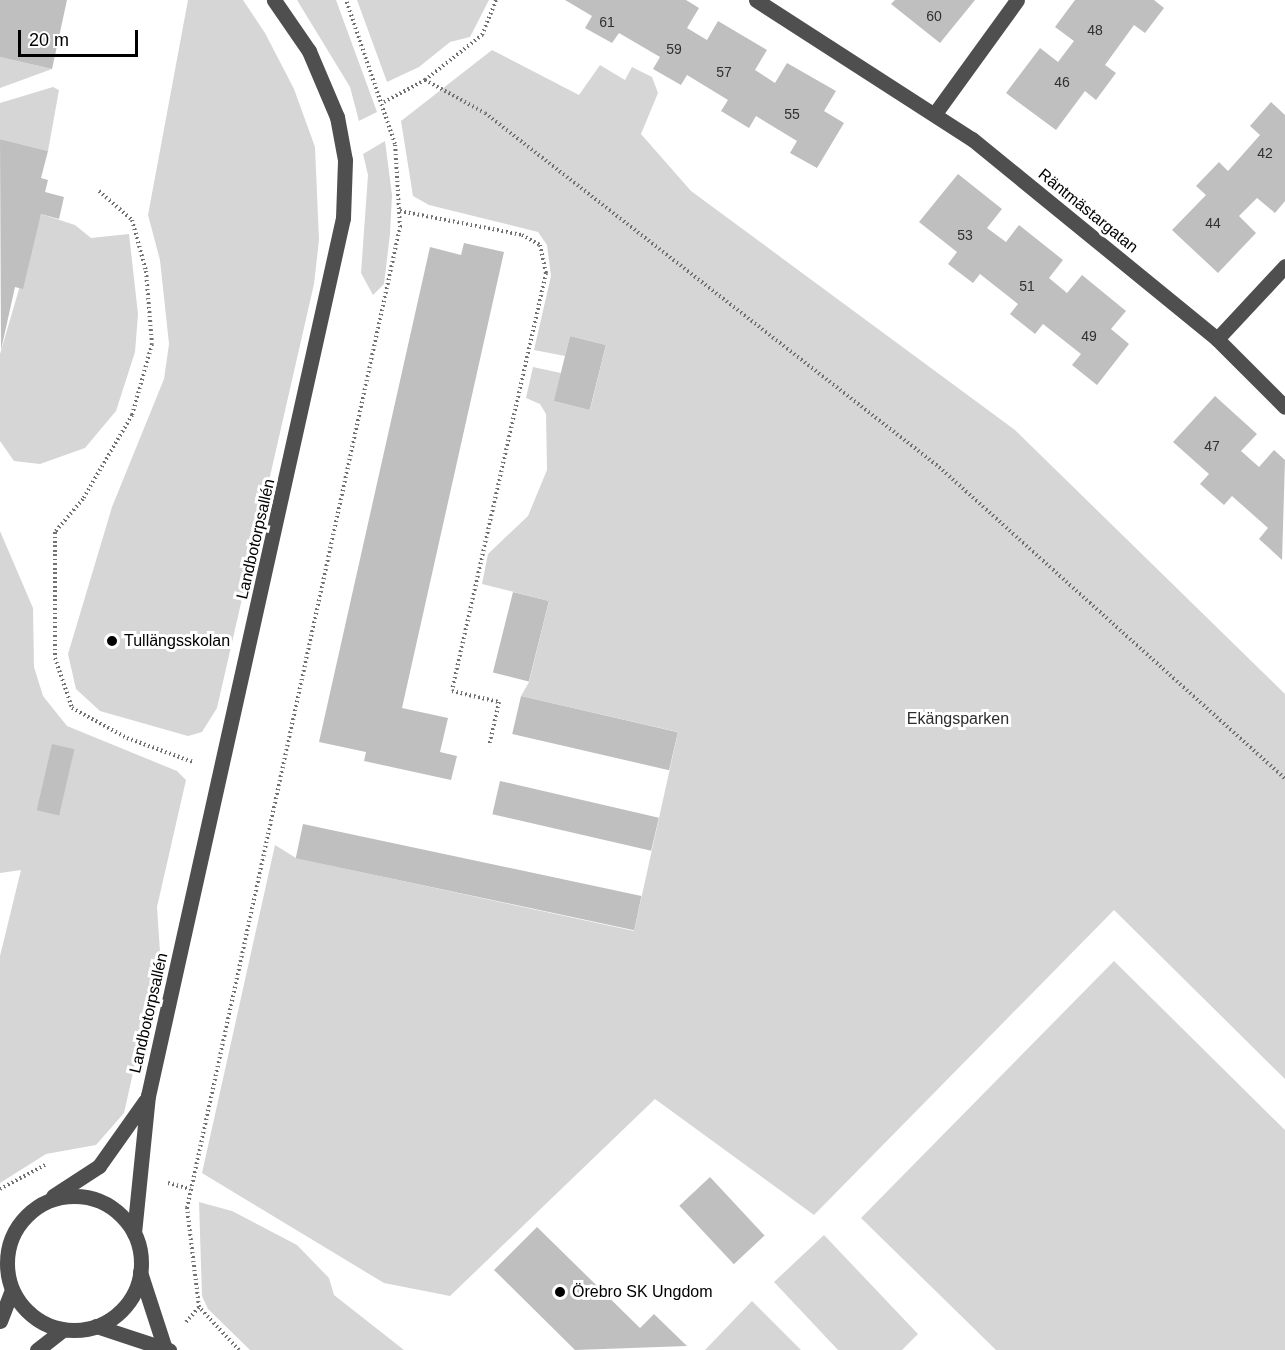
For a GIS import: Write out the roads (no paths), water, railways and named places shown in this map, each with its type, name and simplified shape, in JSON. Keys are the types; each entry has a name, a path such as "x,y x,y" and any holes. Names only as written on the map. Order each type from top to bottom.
{"street":[{"name":"Landbotorpsallén","path":"134,1233 148,1096 222,772 343,218 345,160 337,117 309,51 274,0"},
{"name":"Räntmästargatan","path":"756,0 936,112 1217,339 1285,407"},
{"path":"936,112 1017,0"},
{"path":"1217,339 1285,266"},
{"name":"Landbotorpsallén","path":"42,1203 99,1166 148,1096"},
{"path":"0,1321 12,1290 9,1244 18,1226 42,1203 91,1198 123,1217 134,1233 140,1272 166,1348"},
{"path":"96,1326 124,1308 140,1272"},
{"path":"12,1290 33,1316 63,1330"},
{"path":"37,1350 63,1330 96,1326 166,1348"}],"place":[{"name":"Tullängsskolan","path":"112,641"},
{"name":"Örebro SK Ungdom","path":"560,1292"}],"park label":[{"name":"Ekängsparken","path":"958,719"}]}
